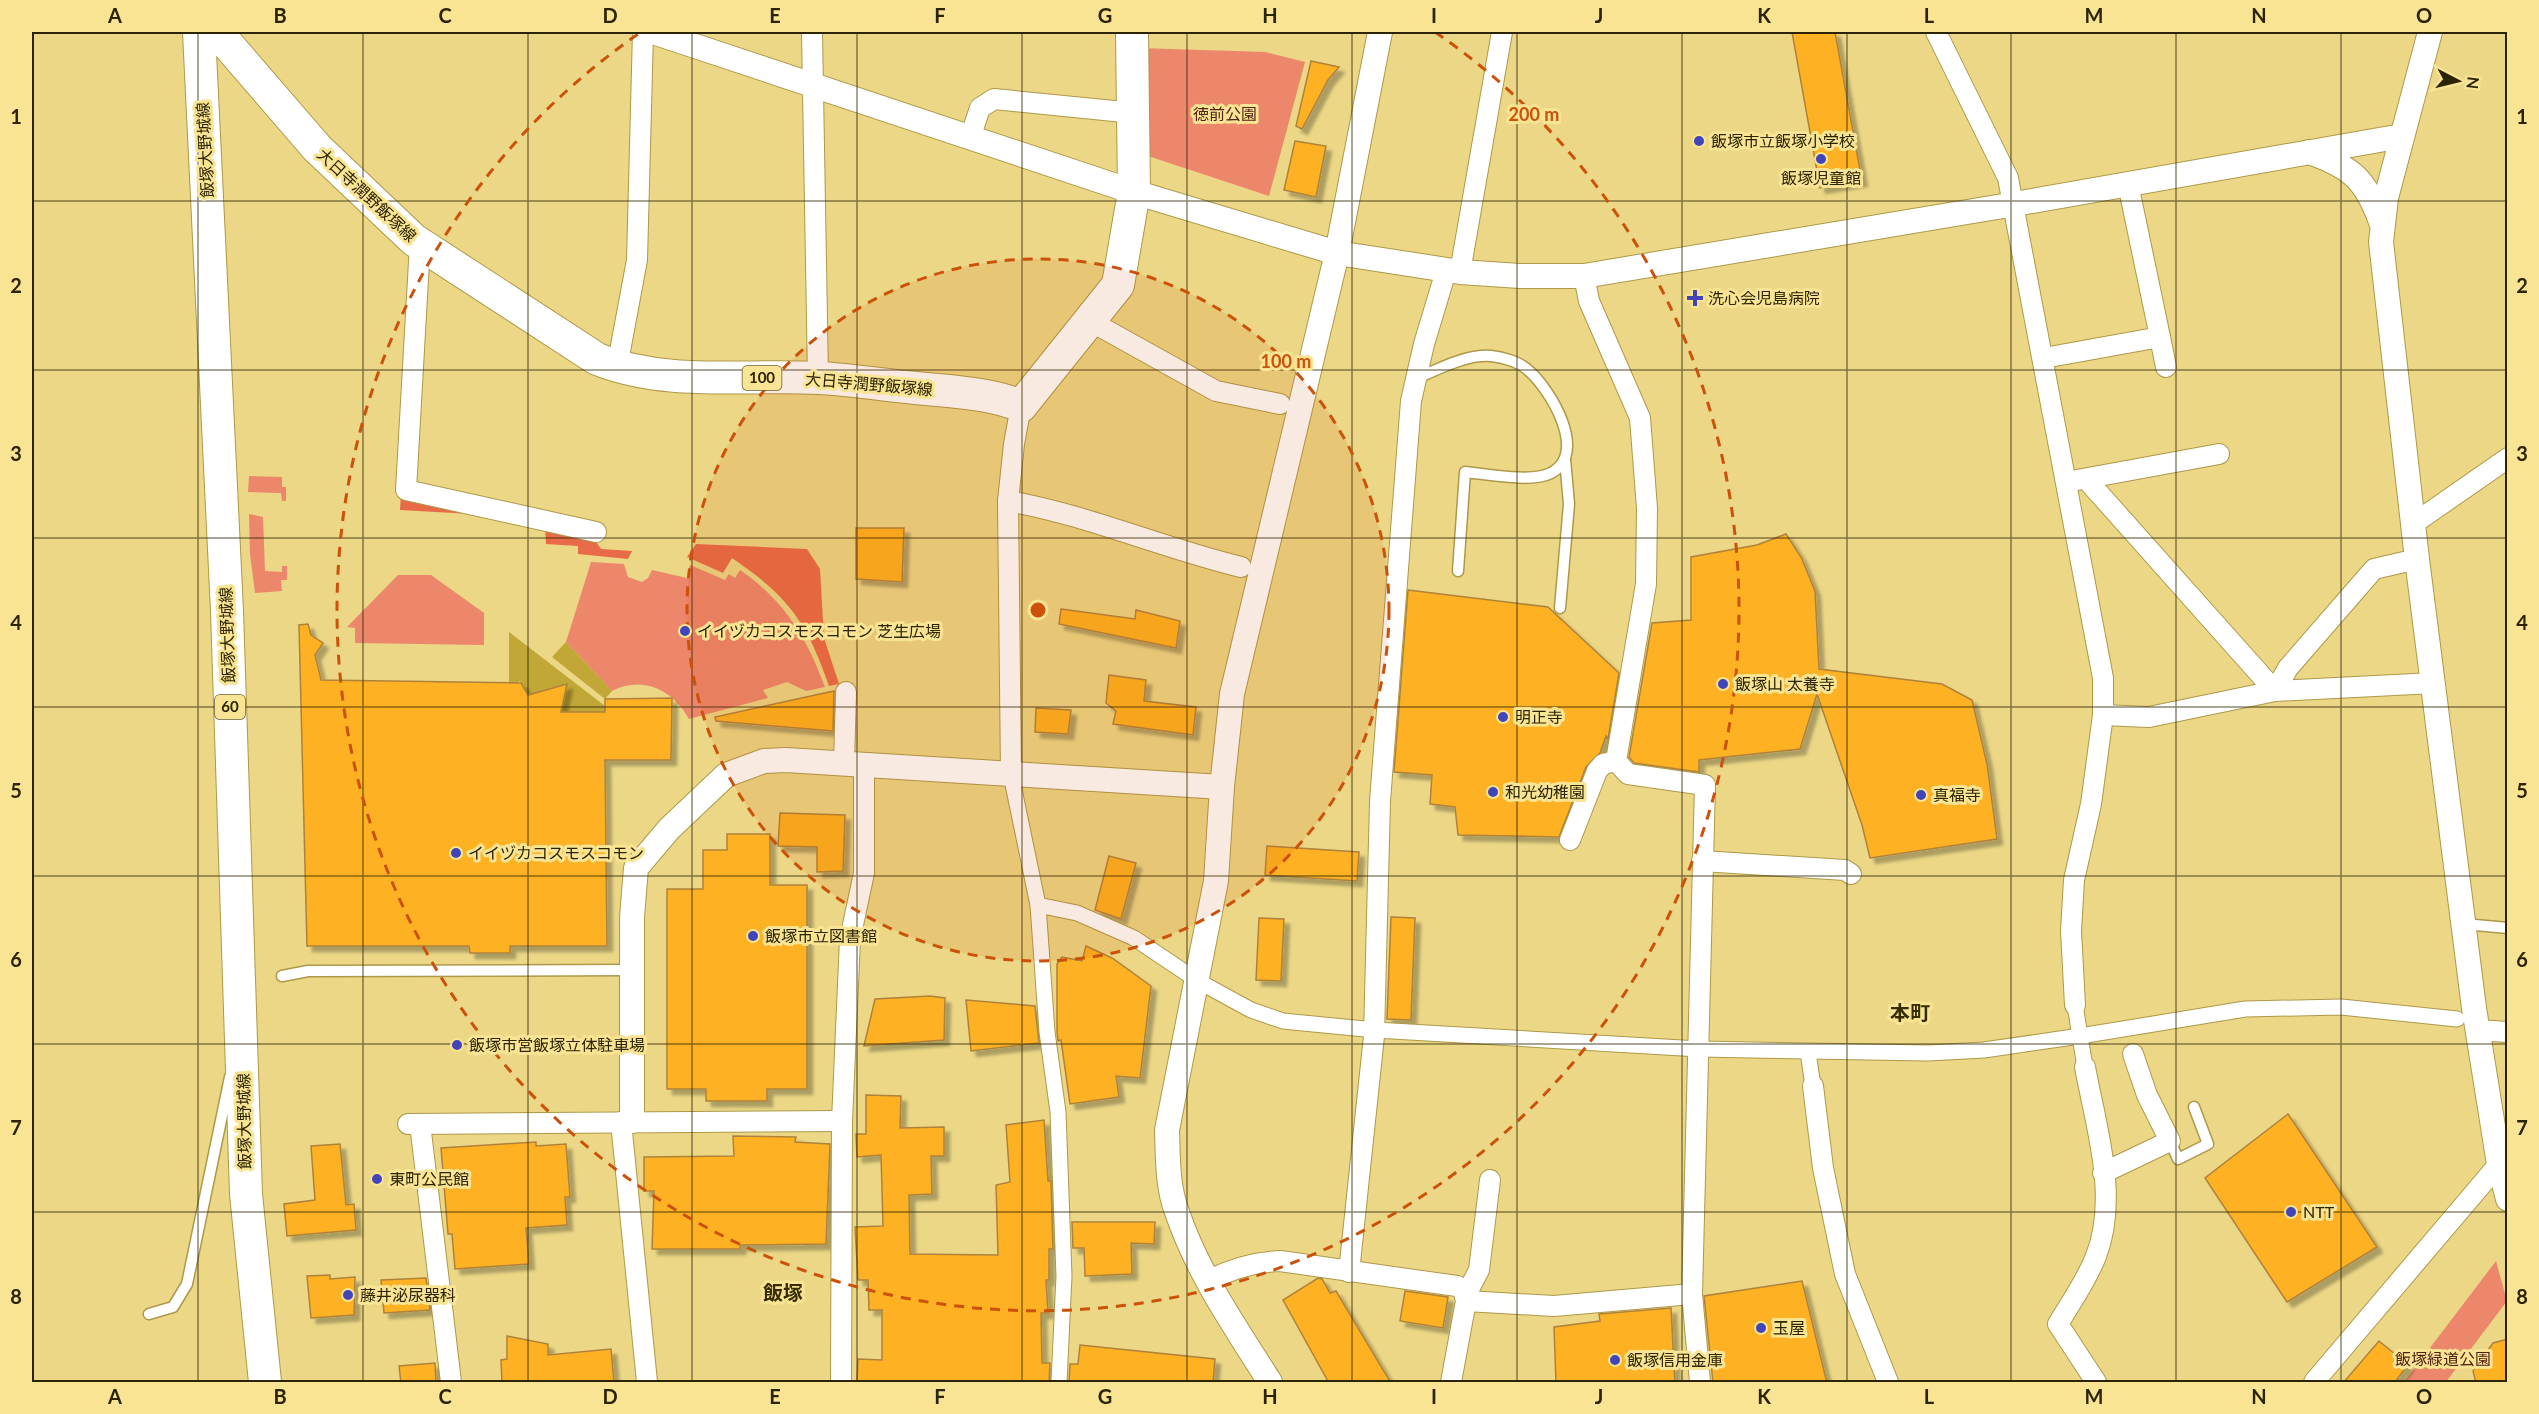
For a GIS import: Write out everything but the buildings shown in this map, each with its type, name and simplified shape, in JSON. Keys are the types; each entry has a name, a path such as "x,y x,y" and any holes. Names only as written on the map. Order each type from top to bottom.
{"main road":[{"name":"飯塚大野城線","path":"199,32 227,611 246,1194 265,1383"},
{"name":"大日寺潤野飯塚線","path":"217,32 317,148 420,244 573,345 617,367 698,378 818,378 997,398 1021,406"},
{"path":"1021,406 1118,285 1134,192 1132,32"}],"street":[{"path":"617,367 637,260 643,32"},
{"path":"653,32 1134,192 1337,253 1453,272 1584,276 2402,136"},
{"path":"813,32 818,378"},
{"path":"1270,1383 1207,1281 1176,1211 1168,1170 1167,1130 1216,881 1222,787 1232,694 1337,253 1380,32"},
{"path":"1349,1272 1375,1030 1380,801 1411,401 1453,272 1502,32"},
{"path":"1936,32 2007,174 2044,358 2103,678 2103,715 2091,804 2074,880 2071,931 2075,1005 2103,1173 2106,1219 2096,1257 2058,1324 2096,1383"},
{"path":"2430,32 2381,222 2382,265 2463,924 2467,1024 2508,1199"},
{"path":"970,138 980,108 994,99 1134,113"},
{"path":"2309,152 2339,164 2358,179 2371,194 2381,222"},
{"path":"2128,184 2166,367"},
{"path":"420,244 406,490 596,532"},
{"path":"1584,276 1589,301 1640,418 1647,508 1646,584 1616,761"},
{"path":"1090,321 1216,391 1280,404"},
{"path":"2044,358 2160,337"},
{"path":"1021,406 1008,501 1011,775 1038,905 1047,1032 1058,1112 1063,1198 1064,1276 1059,1383"},
{"path":"2066,482 2087,480 2219,454"},
{"path":"2413,524 2508,458"},
{"path":"2087,480 2275,691"},
{"path":"1008,501 1089,520 1185,554 1240,567"},
{"path":"2275,691 2288,669 2374,569 2417,560"},
{"path":"2103,715 2149,717 2275,691 2434,683"},
{"path":"842,1383 842,1121 850,939 864,873 846,692"},
{"path":"647,1383 627,1122 634,872 677,821 726,775 764,761 786,760 1222,787"},
{"path":"1570,840 1597,771 1604,764 1616,761"},
{"path":"1616,761 1629,774 1706,785 1702,861 1692,1294 1700,1383"},
{"path":"1702,861 1845,870 1851,874"},
{"path":"1038,905 1077,913 1134,938 1198,981 1251,1010 1283,1021 1375,1030 1699,1049 1956,1052 2080,1036 2245,1009 2341,1007 2467,1024 2508,1032"},
{"path":"2103,1173 2169,1141 2147,1095 2125,1028"},
{"path":"1808,1052 1823,1168 1845,1274 1888,1383"},
{"path":"451,1383 414,1124 842,1121"},
{"path":"2314,1383 2499,1164"},
{"path":"1451,1383 1466,1298 1479,1270 1490,1180"},
{"path":"1207,1281 1227,1271 1256,1262 1280,1261 1457,1286 1466,1298 1554,1306 1692,1294"}],"lane":[{"path":"1417,378 1465,359 1490,356 1507,359 1527,369 1555,404 1566,434 1564,458 1569,504 1560,608"},
{"path":"1458,571 1465,472 1544,476 1560,467 1564,458"},
{"path":"2463,924 2508,928"},
{"path":"282,976 308,971 632,970"},
{"path":"149,1314 173,1307 187,1284 242,1018"},
{"path":"2169,1141 2178,1159 2208,1144 2194,1107"}],"green space":[{"name":"徳前公園","path":"1139,48 1265,52 1305,62 1269,196 1145,155"},
{"path":"249,476 282,477 282,487 286,487 286,501 282,501 281,493 248,492"},
{"path":"249,514 263,517 265,571 282,572 282,566 287,566 287,580 281,580 282,591 255,593 250,554"},
{"name":"イイヅカコスモスコモン 芝生広場","path":"591,562 624,564 628,577 642,582 648,578 652,570 687,578 690,565 725,580 729,574 735,578 740,570 769,594 792,621 810,652 825,687 806,691 787,682 763,690 768,698 689,719 675,700 656,688 635,685 624,686 612,691 566,642"},
{"path":"398,575 431,575 484,613 484,645 355,643 355,628 347,627"},
{"name":"飯塚緑道公園","path":"2496,1261 2507,1301 2446,1382 2404,1382"}],"shaded area":[{"path":"401,494 490,515 400,510"},
{"path":"545,527 592,536 601,549 632,551 628,559 578,554 578,546 546,544"},
{"path":"696,544 807,549 820,569 824,638 839,684 829,686 803,627 782,598 732,558 723,573 687,557"},
{"path":"509,632 605,706 605,712 561,712 566,687 528,695 520,681 509,689"},
{"path":"566,642 612,691 605,699 552,657"}],"place":[{"name":"飯塚市立飯塚小学校","path":"1699,141"},
{"name":"飯塚児童館","path":"1821,159"},
{"name":"洗心会児島病院","path":"1695,298"},
{"name":"イイヅカコスモスコモン 芝生広場","path":"685,631"},
{"name":"飯塚山 太養寺","path":"1723,684"},
{"name":"明正寺","path":"1503,717"},
{"name":"和光幼稚園","path":"1493,792"},
{"name":"真福寺","path":"1921,795"},
{"name":"イイヅカコスモスコモン","path":"456,853"},
{"name":"飯塚市立図書館","path":"753,936"},
{"name":"飯塚市営飯塚立体駐車場","path":"457,1045"},
{"name":"東町公民館","path":"377,1179"},
{"name":"NTT","path":"2291,1212"},
{"name":"藤井泌尿器科","path":"348,1295"},
{"name":"玉屋","path":"1761,1328"},
{"name":"飯塚信用金庫","path":"1615,1360"}],"district":[{"name":"本町","path":"1910,1013"},
{"name":"飯塚","path":"783,1293"}]}
